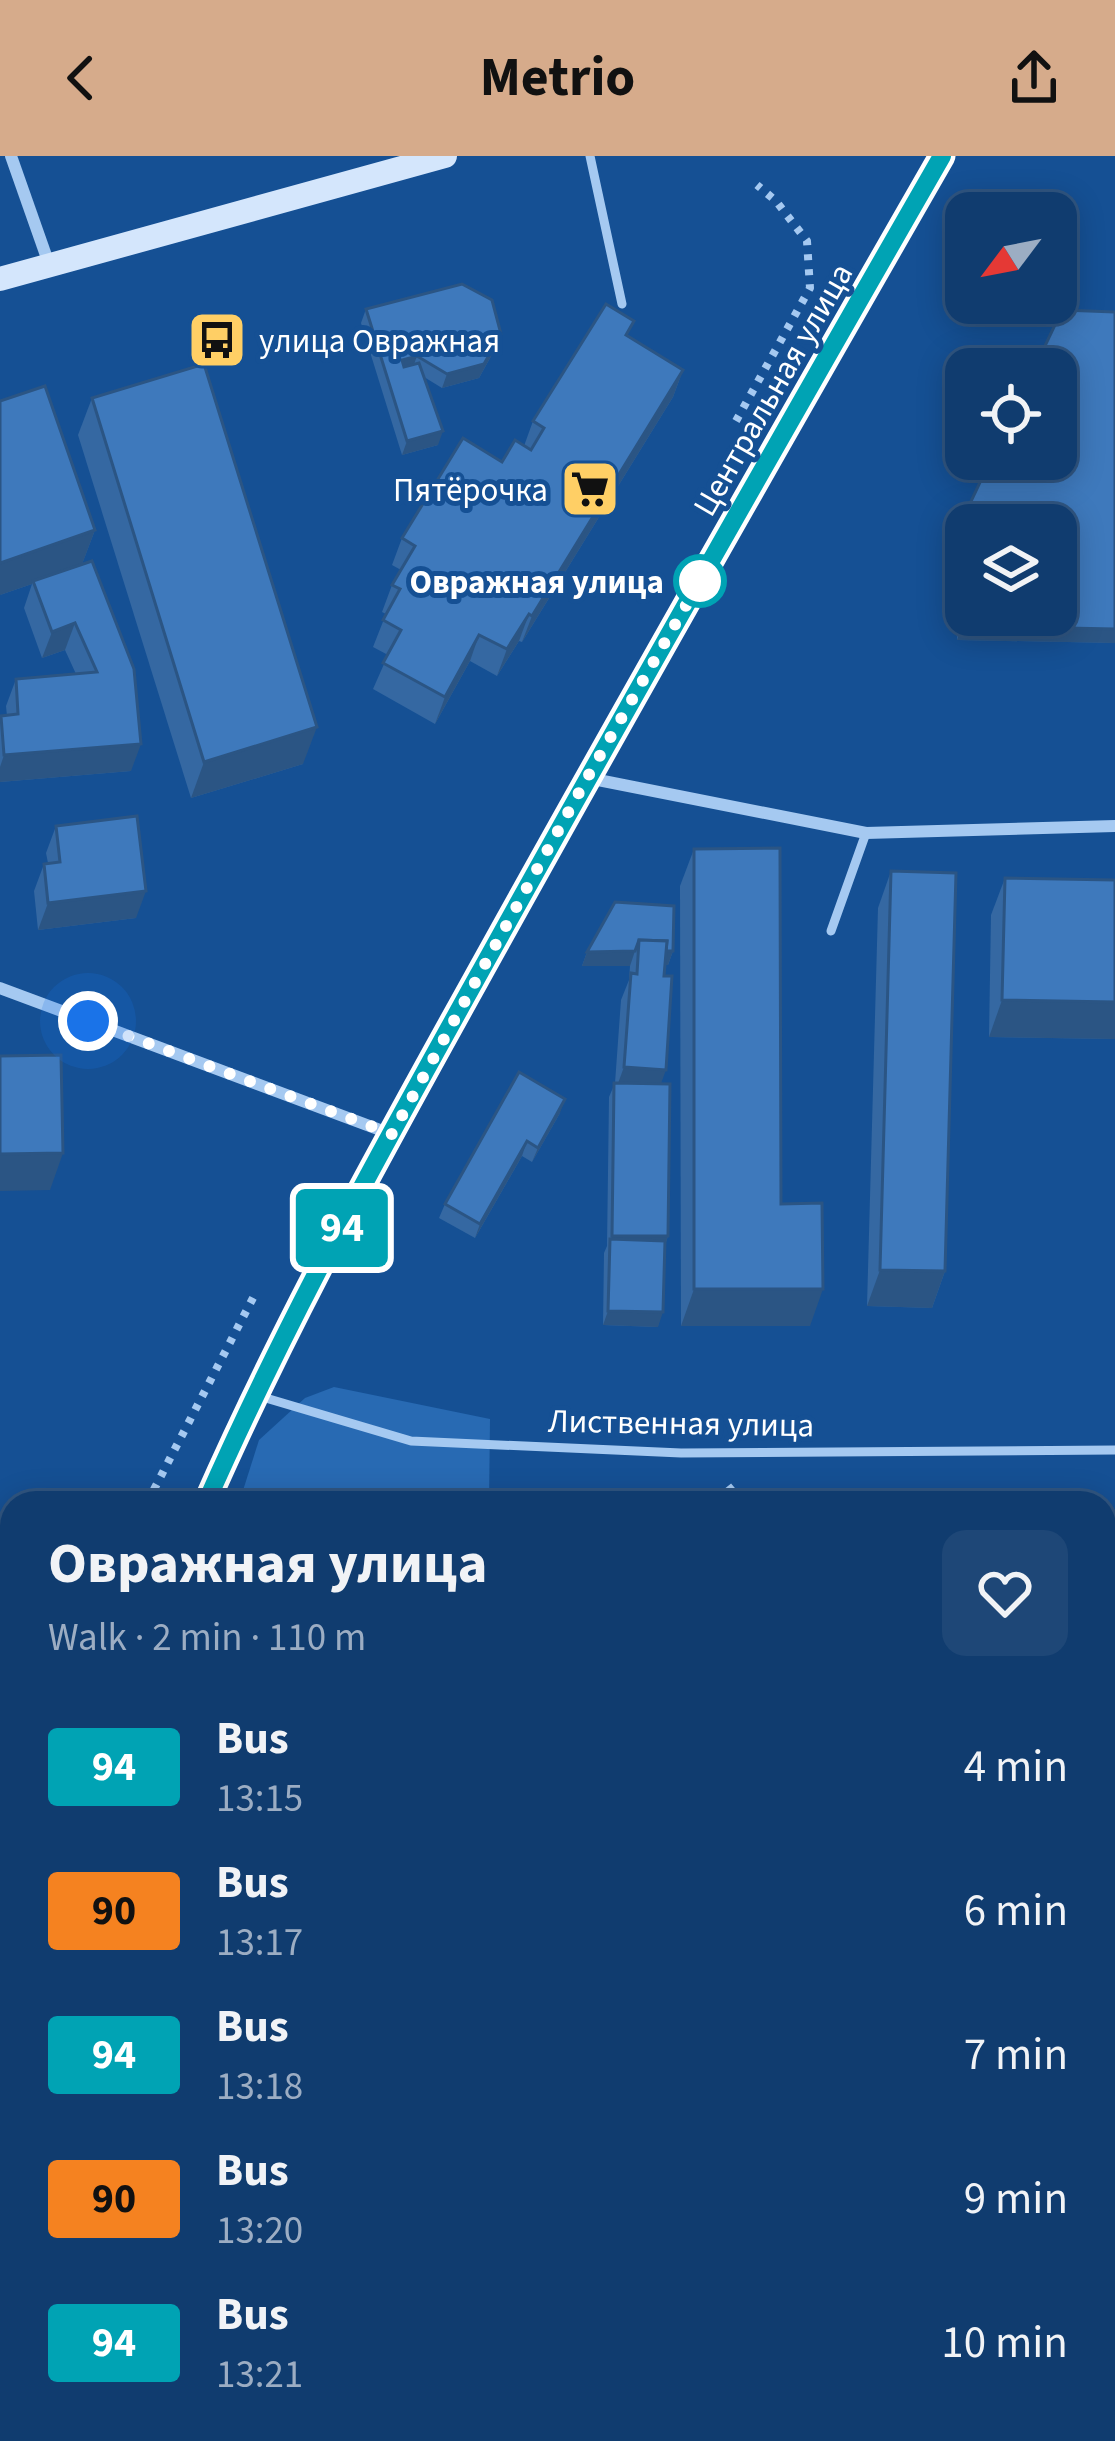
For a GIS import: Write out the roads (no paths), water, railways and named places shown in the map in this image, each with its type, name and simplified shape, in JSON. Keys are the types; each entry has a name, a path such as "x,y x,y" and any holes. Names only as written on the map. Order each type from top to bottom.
{"street":[{"path":"11,156 49,265"},
{"path":"0,279 445,156"},
{"name":"Центральная улица","path":"211,1491 254,1394 392,1134 587,778 942,156"},
{"path":"587,778 866,833 1115,826"},
{"path":"0,988 392,1134"}],"lane":[{"path":"590,156 622,304"},
{"path":"831,931 866,833"},
{"name":"Лиственная улица","path":"254,1394 411,1442 682,1453 1115,1450"}],"place":[{"name":"улица Овражная","path":"217,340"},
{"name":"Пятёрочка","path":"590,489"},
{"name":"Овражная улица","path":"700,581"}]}
